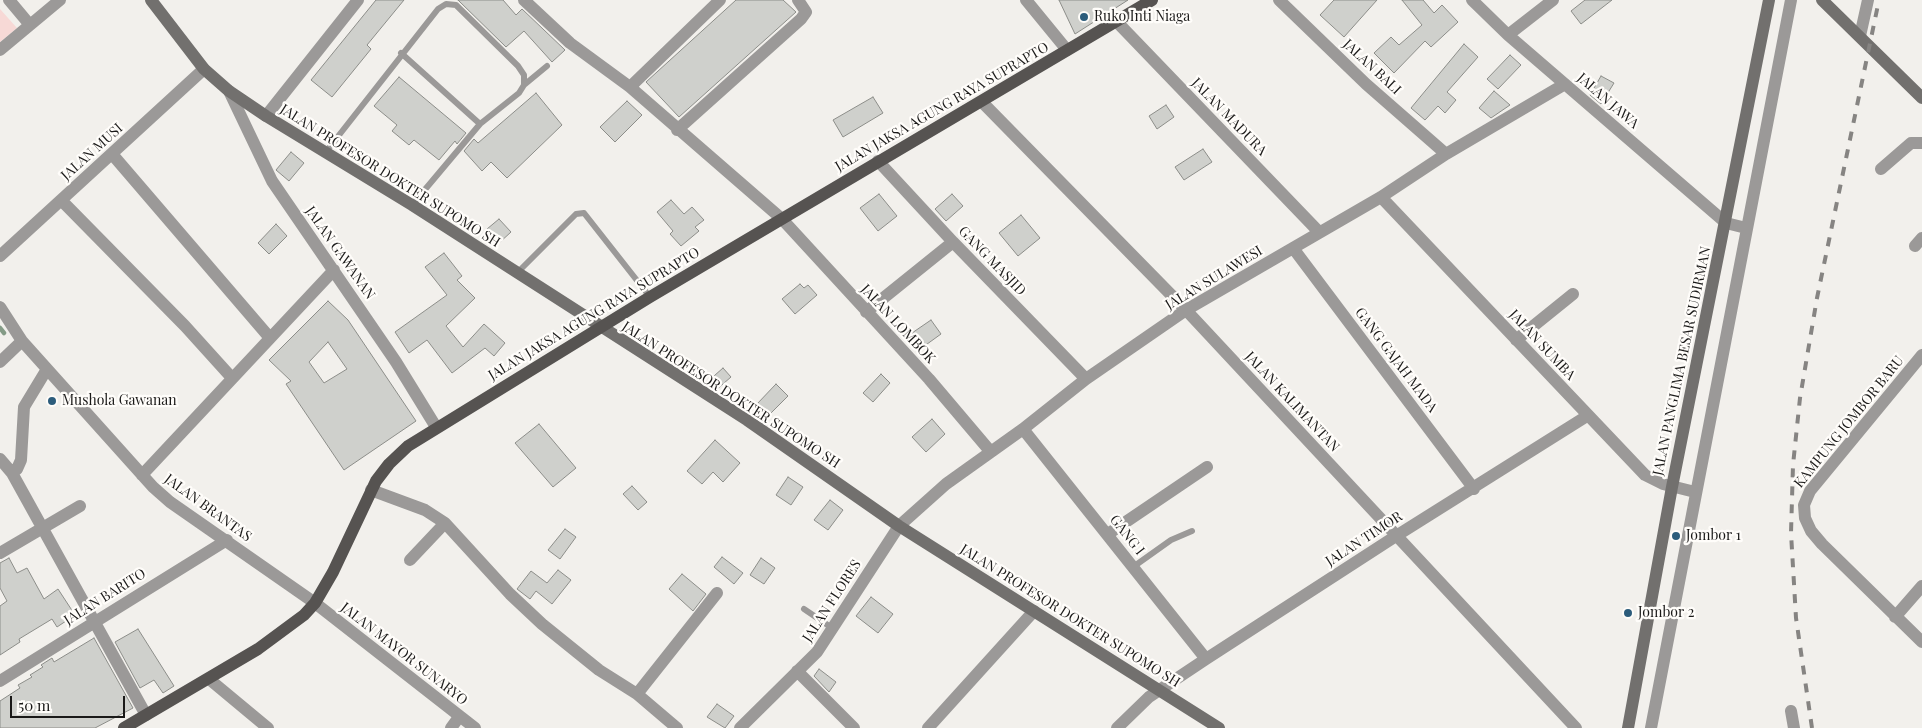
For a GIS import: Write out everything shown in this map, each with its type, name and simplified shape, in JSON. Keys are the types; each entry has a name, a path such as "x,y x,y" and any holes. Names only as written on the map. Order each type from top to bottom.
{"main road":[{"name":"JALAN JAKSA AGUNG RAYA SUPRAPTO","path":"124,728 209,679 274,638 304,615 315,603 333,572 371,490 388,464 408,446 650,297 1152,0"}],"street":[{"path":"9,0 30,26"},
{"path":"0,50 60,0"},
{"name":"JALAN PROFESOR DOKTER SUPOMO SH","path":"151,0 204,69 229,91 325,153 412,205 747,420 899,526 1218,728"},
{"path":"266,116 358,0"},
{"name":"JALAN LOMBOK","path":"524,0 570,43 630,87 677,130 782,219 929,379 990,451"},
{"path":"630,87 720,0"},
{"path":"677,130 801,19 806,12 798,0"},
{"path":"1026,0 1067,50"},
{"name":"JALAN BALI","path":"1279,0 1366,84 1446,154"},
{"name":"JALAN JAWA","path":"1472,0 1508,34 1726,223"},
{"path":"1508,34 1553,0"},
{"name":"JALAN PANGLIMA BESAR SUDIRMAN","path":"1628,728 1672,487 1769,0"},
{"path":"1651,728 1791,0"},
{"path":"1822,0 1922,98"},
{"path":"1860,36 1868,0"},
{"name":"JALAN MADURA","path":"1117,22 1319,232"},
{"name":"JALAN MUSI","path":"0,256 204,69"},
{"name":"JALAN SULAWESI","path":"899,526 946,484 1023,429 1086,379 1128,352 1186,310 1381,197 1446,154 1565,84"},
{"name":"JALAN GAWANAN","path":"229,91 272,181 334,270 436,427"},
{"name":"JALAN KALIMANTAN","path":"982,102 1186,310 1576,728"},
{"path":"1880,170 1911,143 1922,144"},
{"path":"112,154 270,338"},
{"name":"GANG MASJID","path":"878,161 953,242 1086,379"},
{"name":"JALAN SUMBA","path":"1381,197 1587,416 1645,474 1672,487 1695,492"},
{"path":"61,200 185,326 232,378"},
{"path":"1726,223 1746,228"},
{"path":"866,312 953,242"},
{"name":"GANG GAJAH MADA","path":"1293,248 1474,489"},
{"path":"142,475 334,270"},
{"path":"1516,340 1573,294"},
{"name":"JALAN BRANTAS","path":"0,307 44,373 153,487 170,502 315,603"},
{"path":"0,362 22,341"},
{"name":"KAMPUNG JOMBOR BARU","path":"1922,355 1810,491 1804,505 1805,518 1816,537 1895,618 1922,642"},
{"path":"12,473 17,469 21,460 22,418 29,398 44,373"},
{"name":"JALAN TIMOR","path":"1122,722 1159,690 1206,659 1396,536 1474,489 1587,416"},
{"name":"GANG I","path":"1023,429 1206,659"},
{"path":"0,459 12,473 146,715"},
{"path":"1108,534 1207,468"},
{"path":"371,490 426,510 445,523 510,594 542,624 599,670 637,694 677,728"},
{"path":"0,553 80,506"},
{"path":"410,560 445,523"},
{"name":"JALAN FLORES","path":"740,728 817,652 899,526"},
{"name":"JALAN BARITO","path":"0,681 227,540"},
{"path":"1895,618 1922,586"},
{"path":"637,694 717,593"},
{"name":"JALAN MAYOR SUNARYO","path":"315,603 475,728"},
{"path":"934,726 1012,634 1034,611"},
{"path":"797,671 854,728"},
{"path":"209,679 268,728"},
{"path":"1791,711 1794,728"},
{"path":"451,728 459,716"}],"lane":[{"path":"325,153 401,53 438,9 446,4 456,5 518,66 524,75 524,85"},
{"path":"401,53 480,124"},
{"path":"412,205 480,124 519,93 524,85 548,66"},
{"path":"517,273 576,214 584,213 650,297"},
{"path":"1133,567 1171,540 1192,531"},
{"path":"804,608 832,628"}],"shaded area":[{"path":"0,9 17,28 0,42"}],"building":[{"path":"376,0 404,0 367,45 371,49 332,97 311,80"},
{"path":"458,0 503,0 516,15 522,9 565,50 552,62 524,31 506,47"},
{"path":"736,0 783,0 796,12 679,117 646,82"},
{"name":"Ruko Inti Niaga","path":"1059,0 1128,0 1075,34"},
{"path":"1334,0 1377,0 1344,37 1320,15"},
{"path":"1402,0 1423,0 1434,13 1442,5 1458,22 1431,47 1425,41 1394,73 1374,53 1391,37 1399,45 1422,25"},
{"path":"1585,0 1612,0 1581,24 1571,11"},
{"path":"1464,44 1478,57 1447,92 1456,100 1445,113 1438,106 1425,120 1411,108"},
{"path":"1510,55 1521,65 1498,89 1487,79"},
{"path":"1601,76 1614,83 1601,104 1590,95"},
{"path":"399,77 466,133 457,144 455,141 439,160 414,140 409,145 392,131 397,125 374,106"},
{"path":"1494,91 1510,105 1491,118 1479,108"},
{"path":"536,93 562,125 507,178 491,162 482,171 464,151 474,139 478,143"},
{"path":"873,97 883,113 843,137 833,120"},
{"path":"627,101 642,115 615,142 600,127"},
{"path":"1166,105 1174,117 1157,129 1149,116"},
{"path":"1203,149 1212,162 1184,180 1175,167"},
{"path":"291,152 304,163 289,181 276,170"},
{"path":"879,194 897,216 878,231 860,208"},
{"path":"952,194 963,206 946,221 935,209"},
{"path":"671,200 684,214 692,207 704,220 695,227 699,231 681,246 670,234 673,231 657,212"},
{"path":"1021,215 1040,238 1018,256 999,233"},
{"path":"499,219 511,232 499,243 487,229"},
{"path":"276,224 287,236 269,254 258,243"},
{"path":"444,253 462,276 457,280 475,298 446,326 463,347 484,324 505,343 494,356 485,348 452,373 427,340 409,353 395,332 447,295 425,267"},
{"path":"800,284 804,288 808,285 817,295 795,314 782,299"},
{"path":"328,301 348,320 416,421 344,470 286,384 291,381 269,360","holes":["328,342 347,369 324,383 309,362"]},
{"path":"931,320 941,334 923,347 912,333"},
{"path":"723,368 731,377 716,390 706,383"},
{"path":"881,374 890,383 873,402 863,393"},
{"path":"776,384 788,396 769,415 757,404"},
{"path":"932,419 945,434 926,452 912,437"},
{"path":"539,424 576,468 553,487 515,443"},
{"path":"715,440 740,463 723,482 713,472 702,484 687,471"},
{"path":"788,477 803,487 791,505 776,495"},
{"path":"632,486 647,502 638,510 623,494"},
{"path":"830,500 843,510 828,530 814,520"},
{"path":"565,529 576,537 560,559 548,550"},
{"path":"722,557 743,573 734,584 714,567"},
{"path":"9,558 17,573 27,568 44,599 58,589 75,615 57,627 52,619 19,639 20,642 0,655 0,606 7,601 0,588 0,563"},
{"path":"761,558 775,568 764,584 750,575"},
{"path":"558,570 571,580 552,604 536,591 530,599 517,589 531,571 547,583"},
{"path":"682,574 706,594 693,611 669,589"},
{"path":"871,597 893,614 878,633 856,616"},
{"path":"138,629 174,686 163,693 154,680 140,688 115,642"},
{"path":"94,638 133,708 95,728 0,728 0,701 20,688 18,685 32,677 30,675 43,667 41,665 52,658 54,662"},
{"path":"819,669 836,682 829,692 814,676"},
{"path":"717,704 734,716 725,728 707,717"}],"waterway":[{"path":"0,328 4,333"}],"railway":[{"path":"1812,728 1796,618 1791,533 1793,465 1800,398 1817,298 1879,0"}],"place":[{"name":"Ruko Inti Niaga","path":"1084,17"},
{"name":"Mushola Gawanan","path":"52,401"},
{"name":"Jombor 1","path":"1676,536"},
{"name":"Jombor 2","path":"1628,613"}]}
